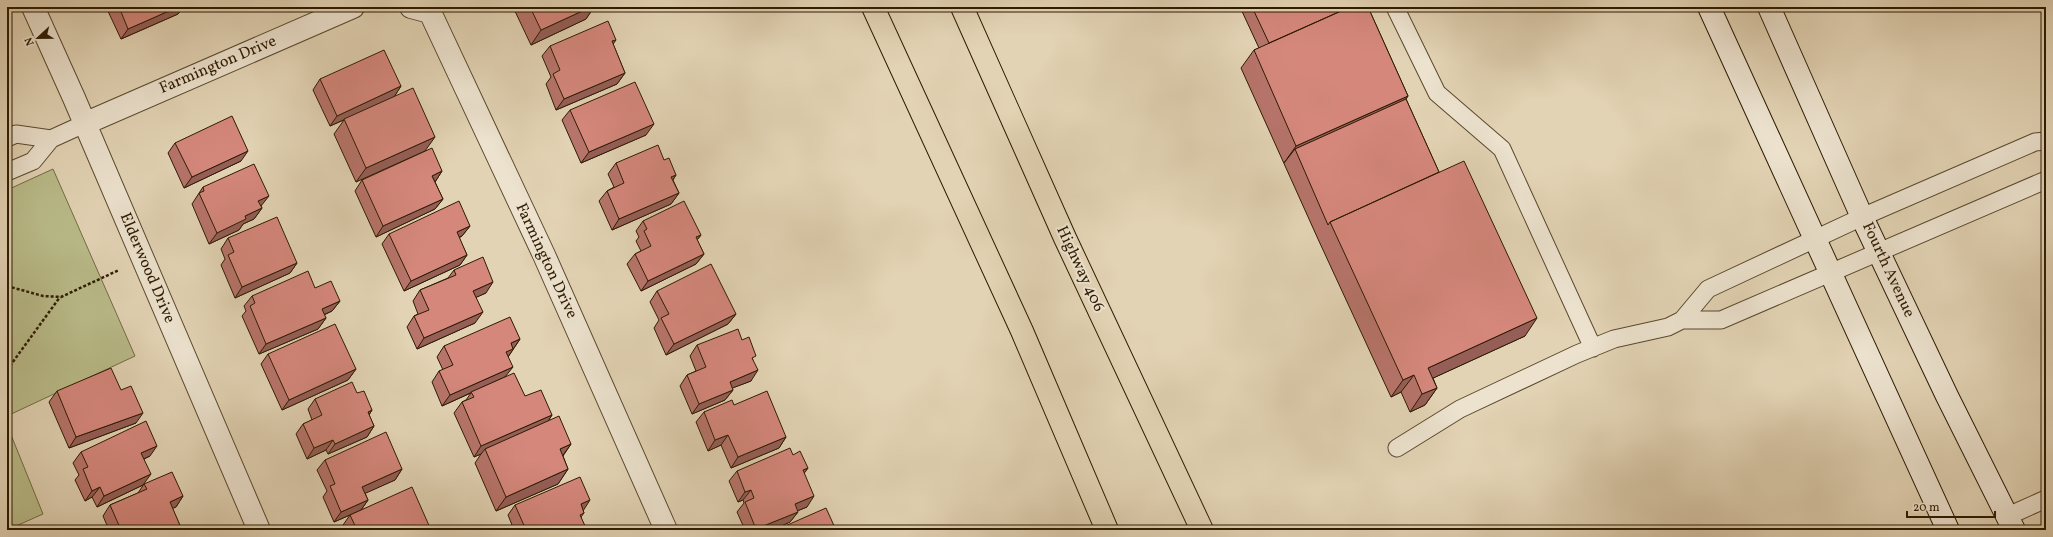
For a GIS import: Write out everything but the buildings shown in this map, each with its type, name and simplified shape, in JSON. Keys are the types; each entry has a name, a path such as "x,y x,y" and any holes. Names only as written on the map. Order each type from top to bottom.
{"highway":[{"path":"873,7 1022,331 1107,530"},
{"name":"Highway 406","path":"962,7 1069,246 1202,530"}],"street":[{"name":"Elderwood Drive","path":"33,7 259,530"},
{"name":"Farmington Drive","path":"84,124 353,7"},
{"name":"Farmington Drive","path":"411,7 430,12 547,262 666,530"},
{"path":"1709,7 1948,530"},
{"name":"Fourth Avenue","path":"1769,7 1862,217 1947,396 2011,523"}],"lane":[{"path":"1395,7 1437,93 1502,149 1593,348"},
{"path":"7,172 33,161 51,139 84,124"},
{"path":"7,138 16,134 51,139"},
{"path":"1397,448 1460,409 1593,348 1614,339 1668,327 1682,320 1708,289 1862,217 2035,142 2046,141"},
{"path":"1682,320 1721,320 2046,180"},
{"path":"2011,523 2046,500"}],"path":[{"path":"7,286 43,296 61,297 143,259"},
{"path":"7,370 61,297"}],"green space":[{"path":"53,169 135,356 7,416 7,190"},
{"path":"7,425 43,514 7,530"}]}
